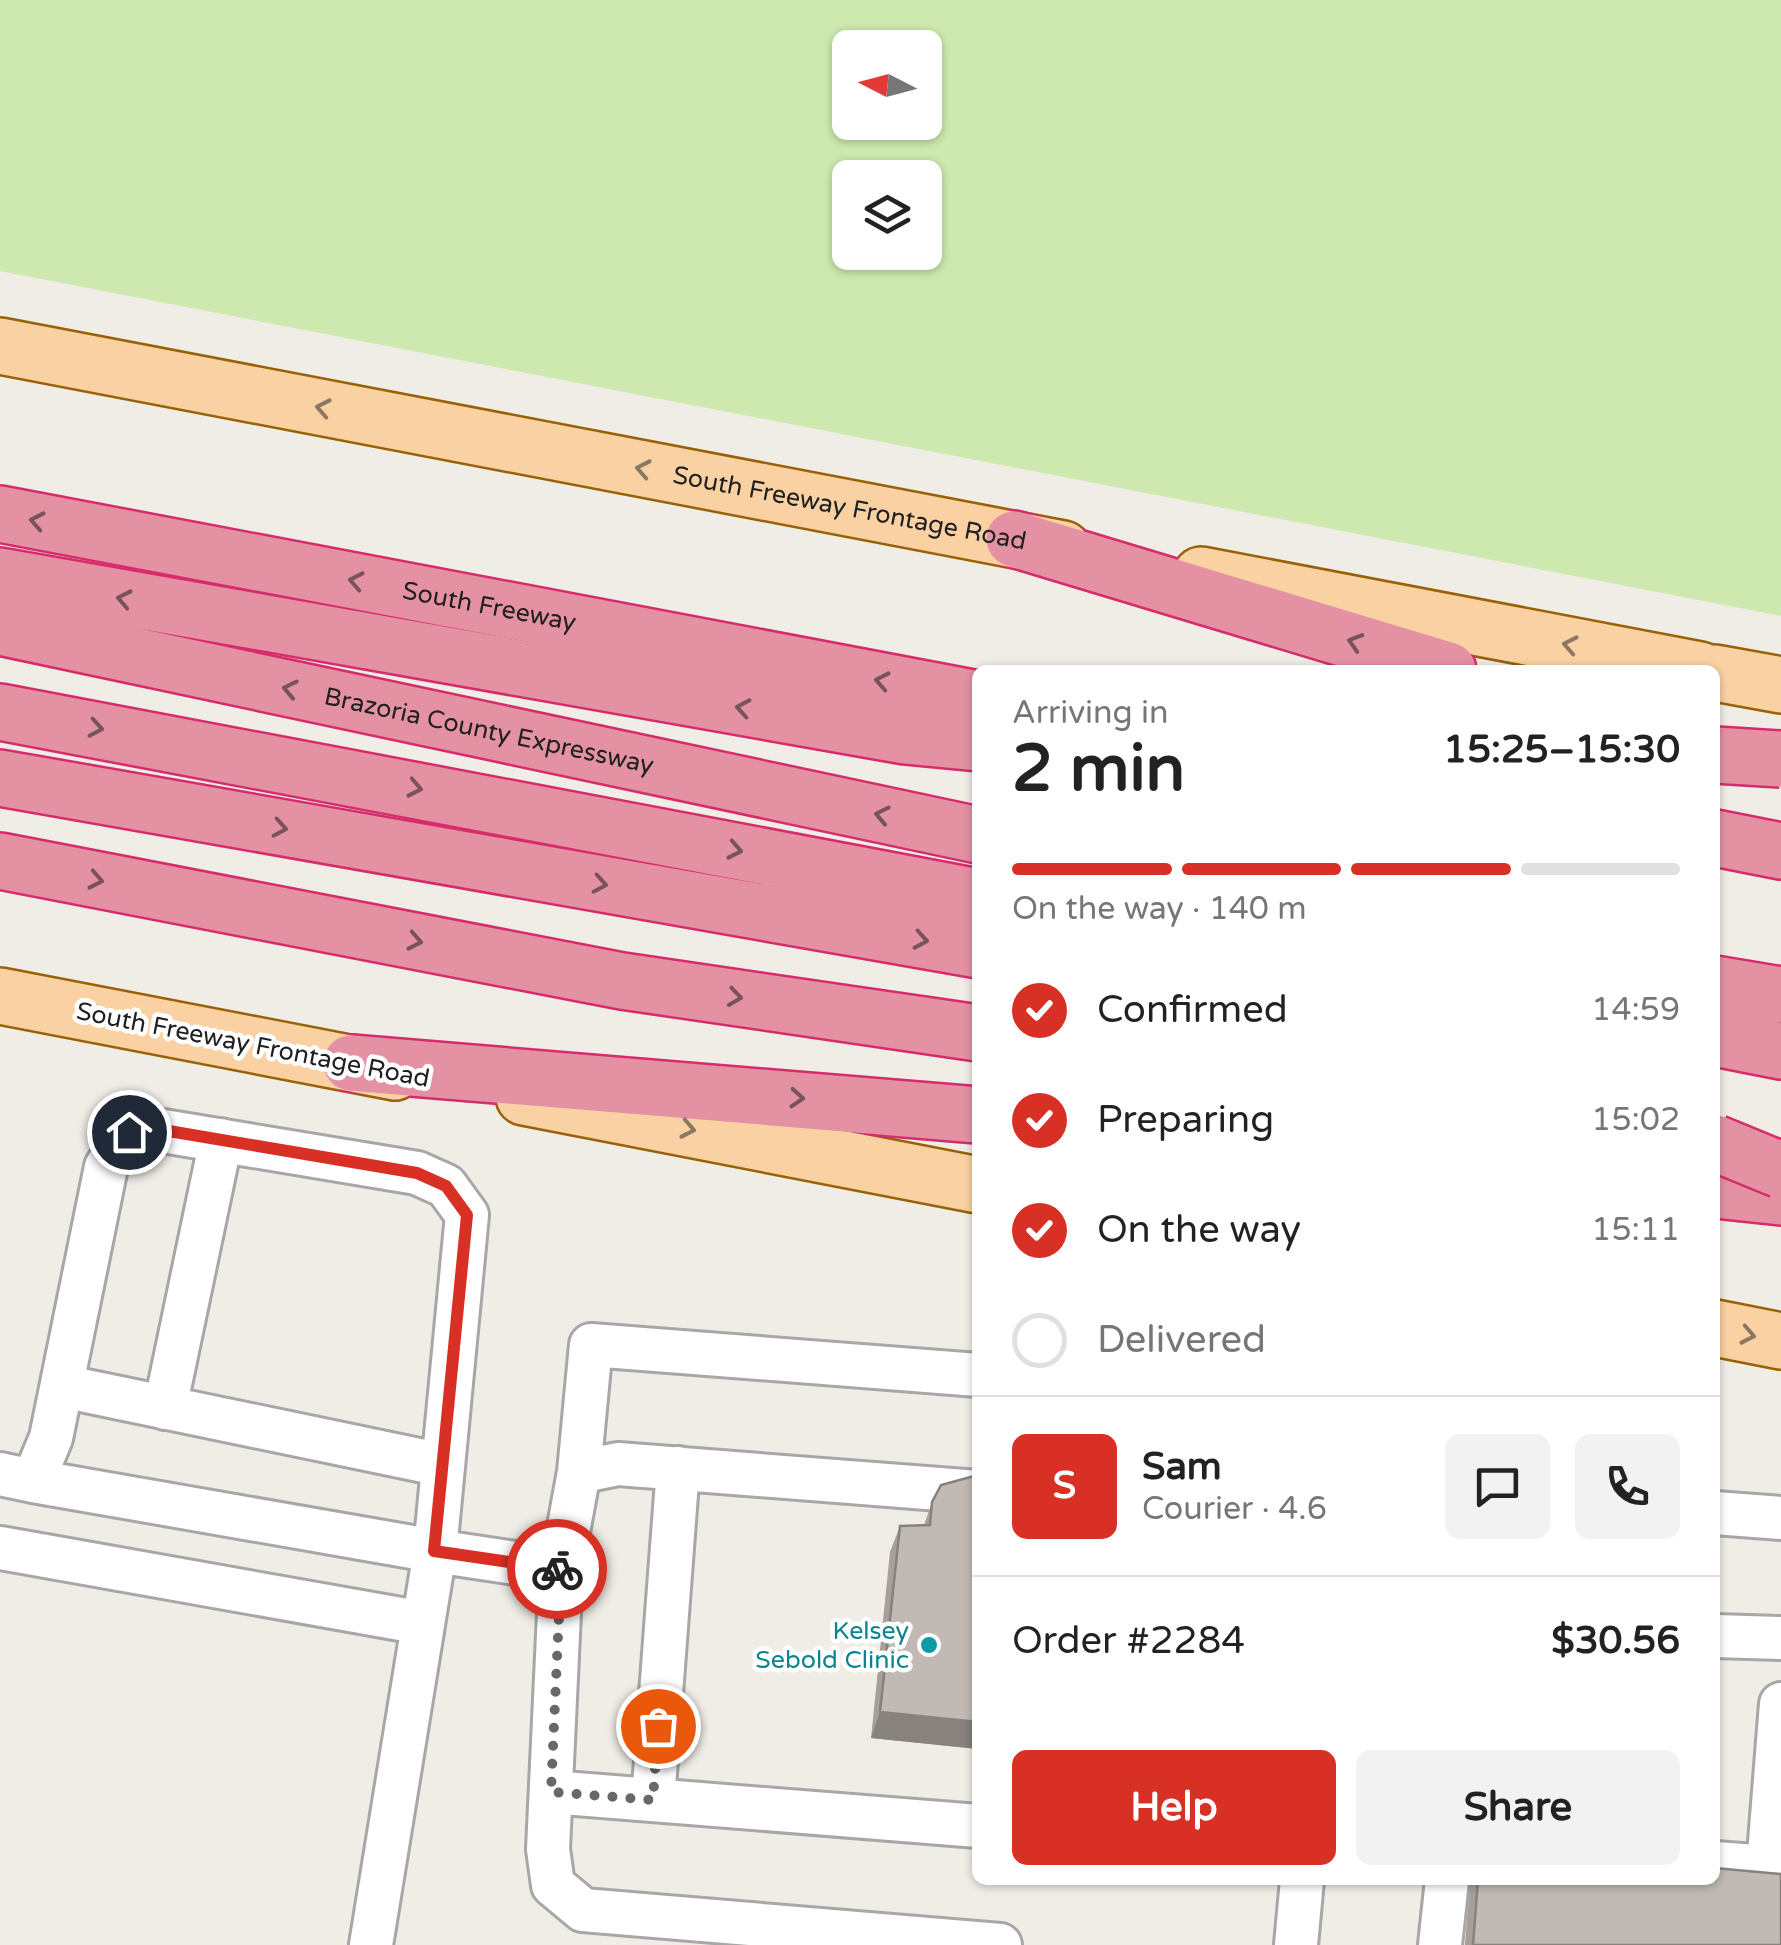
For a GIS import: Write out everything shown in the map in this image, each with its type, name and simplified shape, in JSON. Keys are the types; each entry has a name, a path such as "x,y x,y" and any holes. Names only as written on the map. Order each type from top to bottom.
{"highway":[{"name":"South Freeway","path":"0,514 972,698"},
{"path":"1014,539 1431,665"},
{"path":"0,576 220,618 904,736 972,742"},
{"name":"Brazoria County Expressway","path":"0,627 972,834"},
{"path":"0,712 972,897"},
{"path":"1720,753 1781,759"},
{"path":"1720,754 1781,770"},
{"path":"0,778 972,949"},
{"path":"1720,839 1781,851"},
{"path":"0,861 622,980 972,1032"},
{"path":"1720,985 1781,995"},
{"path":"1720,1039 1781,1051"},
{"path":"351,1064 972,1115"},
{"path":"1720,1148 1781,1167"},
{"path":"1720,1191 1781,1197"}],"main road":[{"name":"South Freeway Frontage Road","path":"0,346 1674,665"},
{"path":"1720,674 1781,686"},
{"name":"South Freeway Frontage Road","path":"0,996 972,1184"},
{"path":"1720,1329 1781,1341"}],"lane":[{"path":"17,1477 51,1438 106,1167 129,1132 163,1130 417,1173 446,1186 467,1215 443,1465 434,1551 371,1945"},
{"path":"165,1408 221,1140"},
{"path":"972,1375 592,1345 580,1472 561,1570 548,1848 553,1885 583,1910 1000,1945"},
{"path":"62,1386 443,1465"},
{"path":"580,1472 618,1464 972,1492"},
{"path":"653,1800 678,1468"},
{"path":"17,1477 561,1570"},
{"path":"1720,1513 1781,1518"},
{"path":"0,1548 423,1624"},
{"path":"1720,1636 1781,1638"},
{"path":"1720,1863 1774,1868 1781,1704"},
{"path":"551,1792 972,1826"},
{"path":"1296,1945 1302,1885"},
{"path":"1440,1945 1446,1885"}],"green space":[{"path":"0,0 1781,0 1781,616 0,271"}],"building":[{"name":"Kelsey Sebold Clinic","path":"972,1477 972,1721 880,1712 900,1526 930,1525 932,1502 941,1485"},
{"path":"1720,1868 1781,1874 1781,1945 1473,1945 1478,1885 1720,1885"}],"way so far":[{"path":"557,1569 561,1570 551,1792 653,1800 658,1726"}],"place":[{"name":"Kelsey Sebold Clinic","path":"929,1645"}],"route":[{"path":"129,1132 163,1130 417,1173 446,1186 467,1215 434,1551 557,1569"}]}
